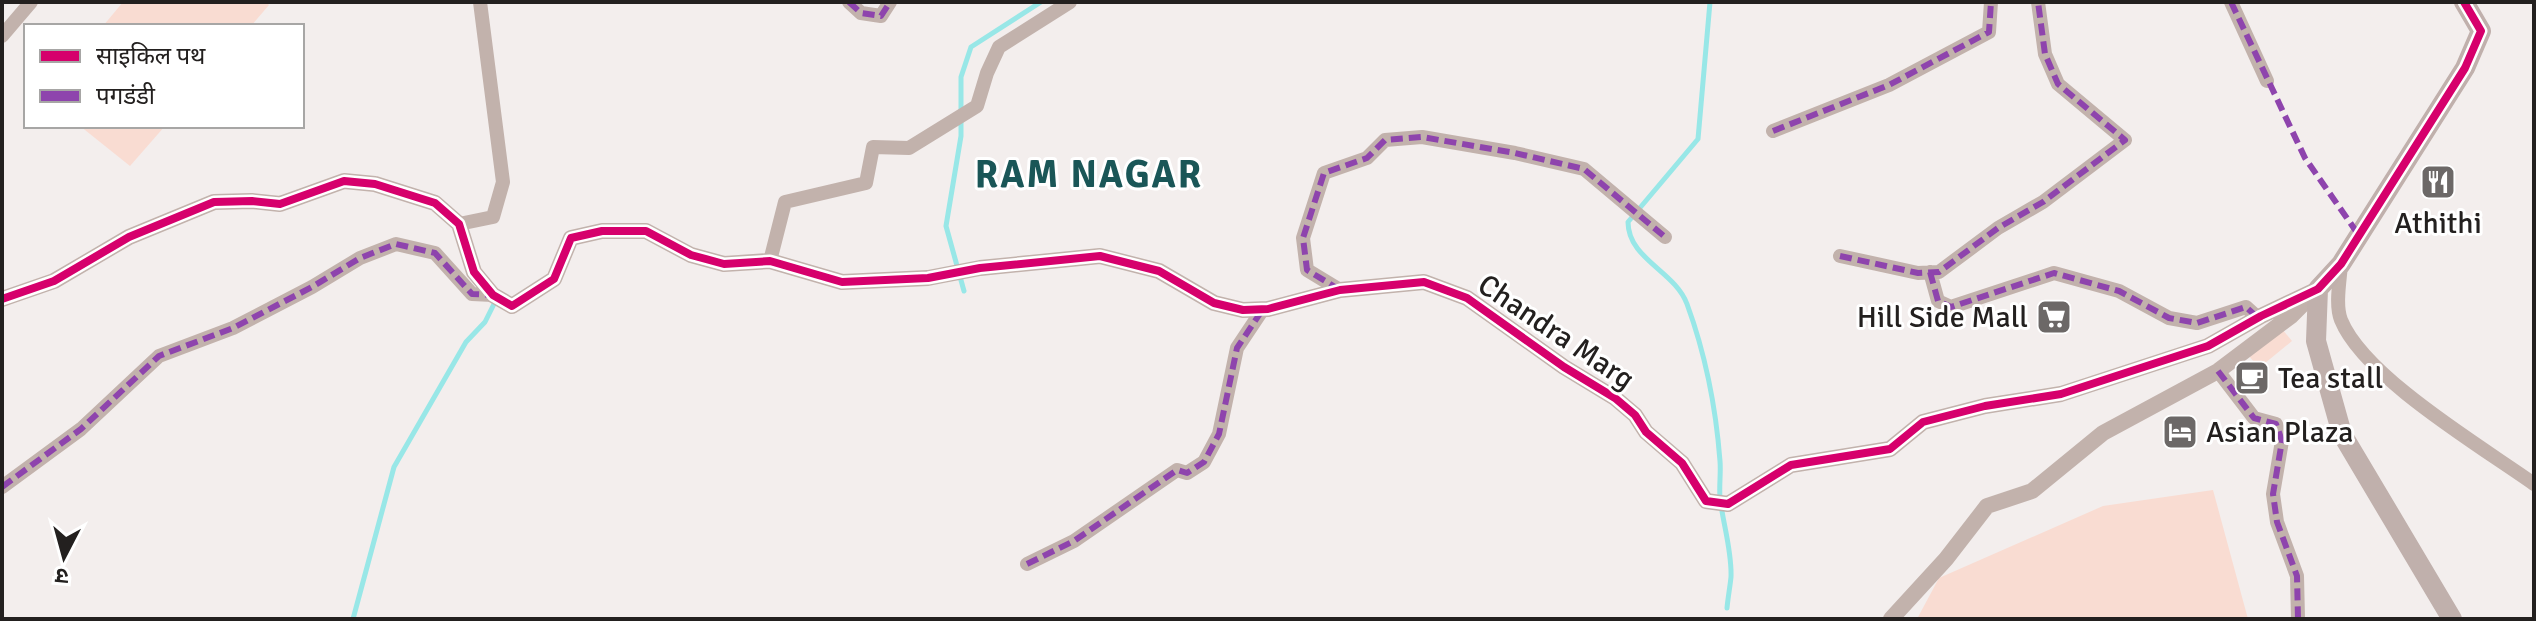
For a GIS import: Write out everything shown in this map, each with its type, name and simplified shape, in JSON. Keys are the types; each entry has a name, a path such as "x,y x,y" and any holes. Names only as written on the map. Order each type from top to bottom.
{"main road":[{"path":"2452,619 2342,434 2316,341 2318,289 2341,264 2465,68 2481,31 2464,2"}],"street":[{"path":"2,36 31,2"},
{"path":"459,224 493,217 503,182 480,2"},
{"path":"849,2 861,13 881,16 890,2"},
{"path":"770,261 785,202 866,183 873,147 909,148 977,106 999,47 1070,2"},
{"path":"1773,131 1889,85 1989,32 1991,2"},
{"path":"1840,256 1918,273 1939,272 1998,228 2043,202 2125,140 2058,84 2045,54 2038,2"},
{"path":"2231,2 2267,81"},
{"path":"1340,290 1307,270 1303,238 1324,173 1367,158 1385,140 1422,137 1584,169 1665,237"},
{"path":"2,299 54,281 129,237 214,202 280,204 344,181 375,184 435,203 459,224 474,272 493,295"},
{"name":"Chandra Marg","path":"493,295 512,306 554,279 571,238 602,231 646,231 691,255 724,264 770,261 842,282 928,278 980,268 1100,256 1159,271 1214,303 1243,310 1263,309 1340,290 1424,282 1467,298 1564,367 1615,398 1635,415 1646,432 1682,463 1706,501 1728,504 1791,465 1890,449 1923,422 1985,406 2061,394 2208,346 2318,289"},
{"path":"2,487 81,429 159,356 233,328 360,258 396,244 435,253 472,294 493,295"},
{"path":"2341,264 2339,317 2365,356 2404,392 2534,484"},
{"path":"1930,272 1938,301 1951,307 2054,273 2119,291 2169,318 2197,323 2246,307 2257,317 2261,316"},
{"path":"1891,619 1946,559 1987,506 2032,491 2103,433 2218,371 2291,316 2318,289"},
{"path":"1027,564 1074,541 1177,470 1187,473 1204,462 1219,434 1237,348 1263,309"},
{"path":"2218,371 2254,418 2276,424 2282,441 2273,494 2277,522 2297,576 2298,619"}],"shaded area":[{"path":"123,2 266,2 269,5 253,24 105,24"},
{"path":"82,128 163,128 130,166"},
{"path":"2282,329 2292,341 2259,368 2249,356"},
{"path":"2213,490 2248,619 1917,619 1939,578 2103,506"}],"waterway":[{"path":"964,291 946,226 961,136 961,77 971,47 1041,2"},
{"path":"1710,2 1698,139 1628,222 1636,246 1681,293 1704,361 1716,421 1720,498 1730,557 1727,608"},
{"path":"353,619 394,467 466,342 485,322 494,304"}],"marked path":[{"path":"849,2 861,13 881,16 890,2"},
{"path":"1773,131 1889,85 1989,32 1991,2"},
{"path":"1840,256 1918,273 1939,272 1998,228 2043,202 2125,140 2058,84 2045,54 2038,2"},
{"path":"2231,2 2305,158 2358,234"},
{"path":"1340,290 1307,270 1303,238 1324,173 1367,158 1385,140 1422,137 1584,169 1665,237"},
{"path":"2,487 81,429 159,356 233,328 360,258 396,244 435,253 472,294 493,295"},
{"path":"1930,272 1938,301 1951,307 2054,273 2119,291 2169,318 2197,323 2246,307 2257,317 2261,316"},
{"path":"1027,564 1074,541 1177,470 1187,473 1204,462 1219,434 1237,348 1263,309"},
{"path":"2218,371 2254,418 2276,424 2282,441 2273,494 2277,522 2297,576 2298,619"}],"cycle path":[{"path":"2,299 54,281 129,237 214,202 280,204 344,181 375,184 435,203 459,224 474,272 493,295 512,306 554,279 571,238 602,231 646,231 691,255 724,264 770,261 842,282 928,278 980,268 1100,256 1159,271 1214,303 1243,310 1268,309 1340,290 1424,282 1467,298 1564,367 1615,398 1635,415 1646,432 1682,463 1706,501 1728,504 1791,465 1890,449 1923,422 1985,406 2061,394 2208,346 2318,289 2341,264 2465,68 2481,31 2464,2"}],"place":[{"name":"Athithi","path":"2438,182"},
{"name":"Hill Side Mall","path":"2054,317"},
{"name":"Tea stall","path":"2252,378"},
{"name":"Asian Plaza","path":"2180,432"}],"district":[{"name":"RAM NAGAR","path":"1089,174"}]}
